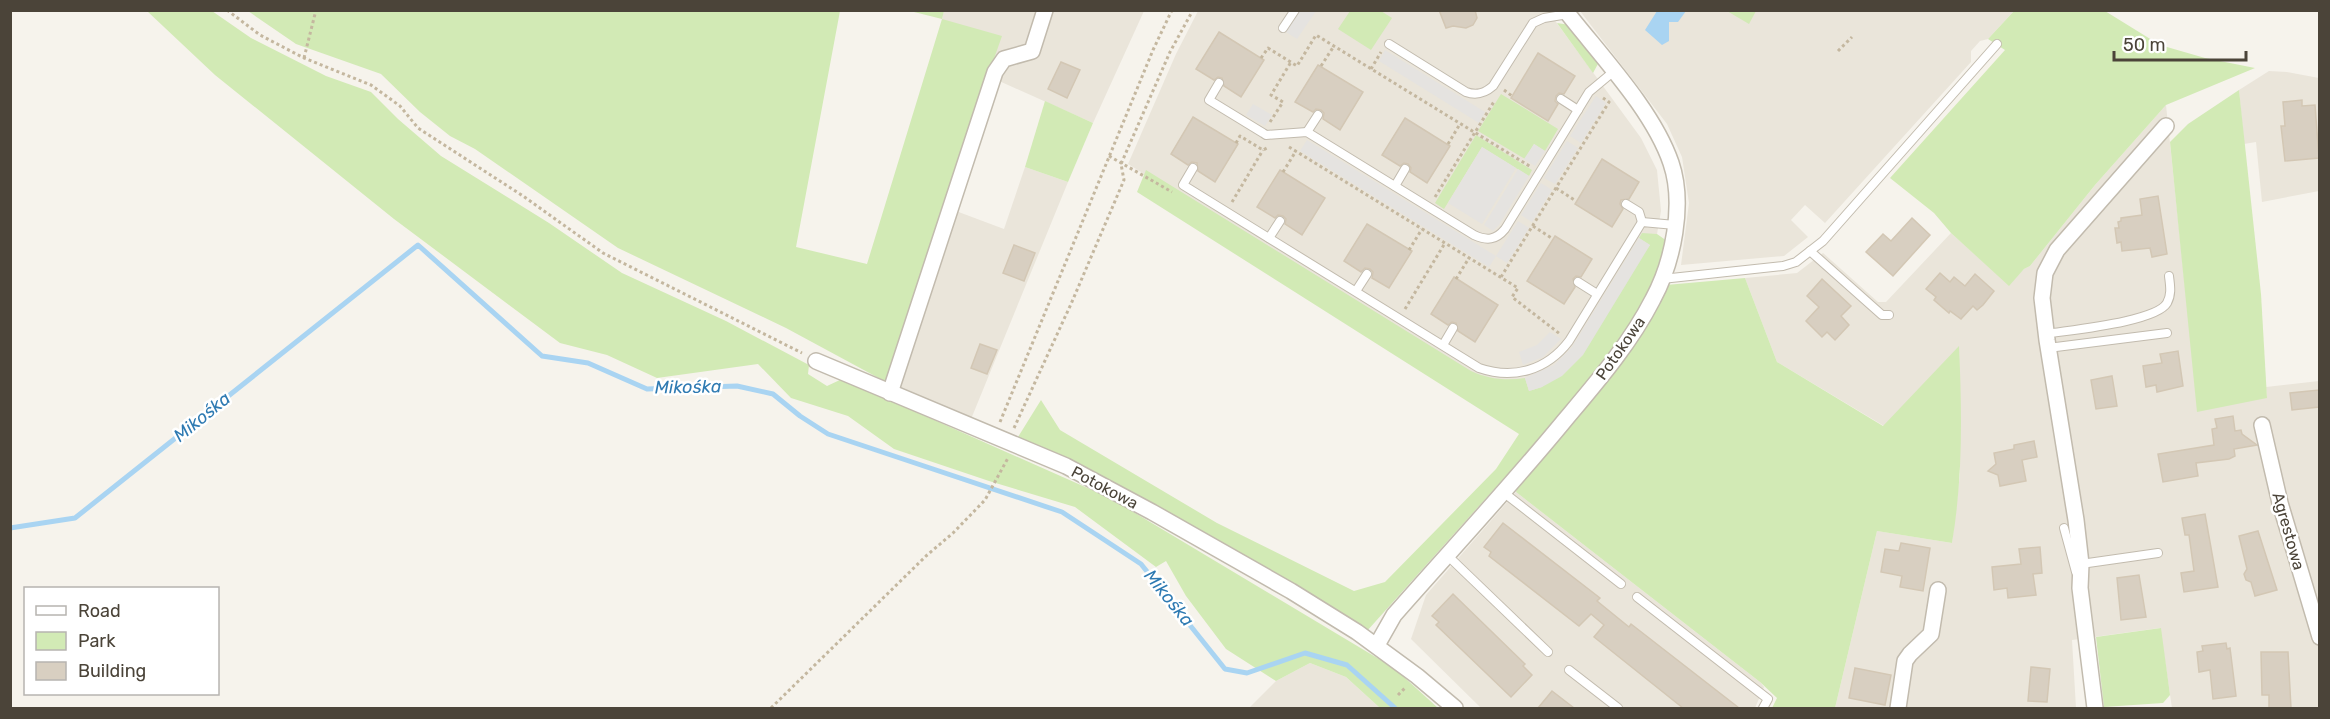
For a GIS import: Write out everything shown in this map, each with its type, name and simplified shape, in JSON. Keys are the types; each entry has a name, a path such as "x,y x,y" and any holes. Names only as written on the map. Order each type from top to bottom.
{"street":[{"path":"890,393 996,72 1004,59 1032,51 1045,10"},
{"name":"Potokowa","path":"1377,645 1394,615 1503,492 1589,391 1632,336 1662,279 1675,225 1677,198 1672,165 1660,136 1644,111 1566,12"},
{"path":"2095,708 2080,588 2080,564 2068,462 2042,298 2045,273 2057,250 2166,126"},
{"name":"Potokowa","path":"816,361 1066,466 1105,485 1291,591 1377,645 1455,708"},
{"name":"Agrestowa","path":"2262,425 2280,503 2319,637"},
{"path":"1898,708 1905,661 1931,634 1938,590"}],"lane":[{"path":"1283,28 1295,10"},
{"path":"1389,44 1466,92 1478,94 1487,92 1493,86 1533,23 1539,19 1566,12"},
{"path":"1662,279 1783,266 1796,262 1823,241 1997,44"},
{"path":"1219,83 1209,100 1266,135 1307,132 1474,235 1488,239 1496,237 1505,228 1591,90 1613,72"},
{"path":"1561,99 1578,110"},
{"path":"1307,132 1318,116"},
{"path":"1193,168 1183,185 1479,368 1512,374 1539,367 1555,357 1567,343 1642,222 1639,213 1626,204"},
{"path":"1395,186 1405,169"},
{"path":"1269,238 1280,221"},
{"path":"1642,222 1675,225"},
{"path":"1810,251 1882,315 1890,315"},
{"path":"1356,291 1366,274"},
{"path":"2047,341 2129,321 2162,309 2167,303 2170,292 2169,276"},
{"path":"1578,282 1598,294"},
{"path":"1443,345 1454,328"},
{"path":"2047,341 2167,333"},
{"path":"1503,492 1621,584"},
{"path":"2064,528 2080,588"},
{"path":"2080,564 2158,553"},
{"path":"1447,555 1548,652"},
{"path":"1637,597 1768,699 1763,708"},
{"path":"1569,670 1618,708"}],"path":[{"path":"227,10 260,35 304,58 371,85 400,106 418,128 524,196 603,253 708,304 816,361"},
{"path":"304,58 316,10"},
{"path":"771,708 985,500 996,480 1005,442 1109,156 1172,10"},
{"path":"1005,442 1124,180 1122,162 1170,52 1193,10"},
{"path":"1261,58 1268,48 1297,66 1316,35 1540,172"},
{"path":"1838,51 1852,37"},
{"path":"1321,66 1334,46"},
{"path":"1371,69 1378,57"},
{"path":"1274,116 1283,102 1271,95 1291,62"},
{"path":"1502,89 1512,96"},
{"path":"1501,277 1609,102 1591,90"},
{"path":"1429,207 1496,98"},
{"path":"1448,144 1461,124"},
{"path":"1236,143 1240,136 1263,150 1276,147"},
{"path":"1288,146 1518,288 1512,297 1552,328"},
{"path":"1232,201 1263,150"},
{"path":"1283,172 1296,151"},
{"path":"1109,156 1172,192 1183,185"},
{"path":"1556,188 1576,201"},
{"path":"1533,226 1553,239"},
{"path":"1409,250 1422,229"},
{"path":"1407,307 1445,243"},
{"path":"1456,279 1469,258"},
{"path":"1398,695 1407,685"}],"shaded area":[{"path":"944,10 1144,11 1093,123 988,76 942,19"},
{"path":"1198,11 1548,11 1641,138 1657,170 1661,211 1652,263 1538,416 1128,164 1176,54"},
{"path":"1300,11 1316,11 1297,39 1286,32"},
{"path":"1580,11 2014,11 1988,39 1980,41 1971,51 1971,62 1825,223 1805,205 1791,220 1808,237 1784,256 1681,265 1689,203 1682,157 1667,124"},
{"path":"1385,50 1485,112 1479,123 1379,61"},
{"path":"2269,71 2319,78 2319,191 2262,202 2256,142 2244,144 2239,90"},
{"path":"1596,96 1606,103 1581,143 1570,136"},
{"path":"1253,104 1272,115 1265,126 1246,115"},
{"path":"2166,105 2187,305 2267,397 2266,387 2319,381 2319,708 2172,708 2160,628 2072,640 2076,708 1835,708 1877,531 1952,543 1960,474 1959,347 1884,426 1777,362 1745,278 1797,273 1823,253 1878,302 1886,302 1951,233 2009,285 2024,269 2030,266 2095,185"},
{"path":"1307,140 1496,256 1489,267 1300,151"},
{"path":"1567,141 1578,148 1555,184 1544,178"},
{"path":"1534,144 1545,151 1535,166 1524,159"},
{"path":"1482,147 1516,168 1482,224 1448,203"},
{"path":"1025,167 1068,182 969,424 897,390 956,211 1004,229"},
{"path":"1518,169 1529,176 1493,231 1484,225"},
{"path":"1541,183 1552,190 1532,222 1521,215"},
{"path":"1518,221 1529,228 1507,263 1496,256"},
{"path":"1639,238 1650,245 1583,355 1562,376 1529,391 1525,378 1554,365 1572,347"},
{"path":"1550,332 1561,339 1543,357 1523,365 1519,352 1537,345"},
{"path":"1516,492 1760,682 1764,687 1755,708 1481,708 1411,639 1426,595"},
{"path":"1310,663 1346,677 1380,708 1249,708 1276,681"}],"green space":[{"path":"147,11 212,11 251,38 326,76 371,92 441,156 549,223 622,273 726,321 809,365 808,374 827,386 842,379 1110,498 1394,668 1438,708 1380,708 1346,677 1310,663 1276,681 1226,649 1186,596 1166,561 1156,567 1075,507 894,449 848,416 791,398 758,364 657,378 607,355 560,343 394,219 215,75"},
{"path":"248,11 840,11 796,247 867,264 942,19 1002,36 954,172 886,382 786,328 618,248 475,149 450,136 420,112 381,74 296,44"},
{"path":"910,11 944,11 942,19"},
{"path":"1350,11 1381,11 1392,18 1371,50 1338,29"},
{"path":"1727,11 1756,11 1749,24"},
{"path":"2014,11 2105,11 2160,45 2205,58 2255,68 2166,105 2095,185 2030,266 2024,269 2009,286 1951,233 1934,213 1890,178 2005,50 1988,39"},
{"path":"1557,23 1570,25 1599,62 1593,73"},
{"path":"2239,90 2261,294 2267,398 2197,412 2170,142 2188,124"},
{"path":"1501,94 1558,129 1545,151 1534,144 1525,159 1478,131"},
{"path":"1045,101 1093,123 1068,182 1025,167"},
{"path":"1476,135 1532,170 1529,176 1482,147 1444,209 1435,203"},
{"path":"1146,170 1471,371 1497,379 1525,378 1529,391 1542,387 1650,245 1639,238 1642,233 1657,234 1667,241 1653,284 1633,319 1591,378 1367,631 1153,503 1018,437 1041,400 1060,430 1217,523 1354,591 1385,582 1496,469 1519,434 1137,192"},
{"path":"1745,278 1777,362 1883,426 1959,346 1961,445 1952,543 1877,531 1835,708 1772,708 1777,698 1760,682 1516,492 1518,485 1617,370 1647,323 1666,285"},
{"path":"2161,628 2170,695 2163,703 2104,707 2096,637"}],"water":[{"path":"1657,11 1686,11 1678,22 1669,22 1669,41 1662,45 1645,30"}],"building":[{"path":"1439,10 1475,10 1477,18 1473,25 1466,28 1453,26 1446,28"},
{"path":"1219,32 1264,60 1241,97 1224,86 1222,78 1218,77 1214,80 1196,69"},
{"path":"1538,53 1575,76 1564,94 1559,93 1556,96 1555,101 1558,104 1548,121 1511,98"},
{"path":"1061,62 1080,70 1067,98 1048,89"},
{"path":"1318,65 1363,92 1340,130 1323,119 1324,113 1321,110 1316,109 1313,112 1295,102"},
{"path":"2302,100 2302,106 2315,105 2319,158 2285,161 2281,126 2285,126 2283,102"},
{"path":"1193,117 1238,144 1215,182 1198,171 1197,163 1192,162 1188,165 1171,154"},
{"path":"1405,118 1450,146 1427,183 1410,172 1411,168 1408,164 1404,163 1400,166 1382,155"},
{"path":"1602,159 1639,182 1629,199 1621,200 1620,204 1623,209 1612,227 1575,204"},
{"path":"1280,170 1325,198 1302,235 1285,224 1286,219 1283,216 1278,215 1275,218 1257,207"},
{"path":"2158,196 2167,254 2152,257 2150,248 2122,251 2121,242 2117,243 2115,228 2119,228 2118,222 2121,218 2142,215 2140,199"},
{"path":"1912,218 1930,235 1893,276 1866,252 1883,234 1891,241"},
{"path":"1367,224 1412,251 1389,288 1372,278 1373,272 1370,269 1365,268 1361,272 1344,261"},
{"path":"1555,236 1592,259 1581,277 1576,276 1573,279 1575,287 1564,304 1527,281"},
{"path":"1014,245 1035,253 1024,281 1003,273"},
{"path":"1940,273 1950,282 1954,277 1965,286 1975,274 1994,291 1983,305 1977,310 1973,306 1961,319 1950,311 1949,313 1934,300 1936,297 1926,289"},
{"path":"1454,277 1498,305 1475,342 1458,331 1456,323 1452,322 1448,325 1431,314"},
{"path":"1822,279 1851,306 1841,316 1849,325 1835,340 1827,332 1822,337 1806,321 1819,307 1807,296"},
{"path":"980,344 997,350 987,374 971,368"},
{"path":"2178,351 2183,386 2157,392 2156,385 2146,387 2143,366 2162,363 2160,354"},
{"path":"2112,376 2117,406 2096,409 2091,380"},
{"path":"2319,390 2319,407 2292,410 2290,393"},
{"path":"2233,416 2235,431 2241,430 2242,434 2257,445 2234,449 2235,456 2229,459 2196,463 2198,476 2163,482 2158,454 2214,445 2212,429 2217,428 2215,419"},
{"path":"2034,441 2037,457 2022,460 2026,481 2000,486 1998,475 1988,471 1996,464 1994,453 2014,449 2014,445"},
{"path":"2205,514 2218,587 2184,592 2181,573 2194,571 2189,535 2185,535 2182,518"},
{"path":"1503,523 1600,598 1597,601 1629,627 1631,624 1739,708 1683,708 1594,637 1604,625 1591,614 1579,626 1489,556 1491,552 1484,547"},
{"path":"2258,531 2277,590 2255,596 2251,582 2246,580 2244,574 2247,569 2239,536"},
{"path":"1901,543 1930,548 1923,591 1900,587 1902,576 1881,572 1885,549 1899,551"},
{"path":"2040,547 2042,573 2033,574 2036,595 2008,598 2007,588 1994,590 1992,567 2021,564 2019,549"},
{"path":"2139,575 2146,617 2121,620 2117,578"},
{"path":"1453,594 1525,664 1523,666 1532,675 1511,697 1436,625 1439,622 1432,616"},
{"path":"2226,643 2227,649 2230,648 2236,696 2213,699 2210,670 2199,672 2197,652 2203,651 2202,646"},
{"path":"2261,652 2288,652 2291,708 2269,708 2269,695 2262,695"},
{"path":"2031,667 2050,669 2047,702 2028,701"},
{"path":"1855,668 1891,675 1885,705 1849,698"},
{"path":"1552,691 1574,708 1538,708"}],"waterway":[{"name":"Mikośka","path":"10,528 75,518 418,245 542,356 588,363 647,389 737,386 773,394 800,416 828,434 1062,512 1141,564 1225,669 1247,673 1305,653 1347,665 1395,708"}]}
